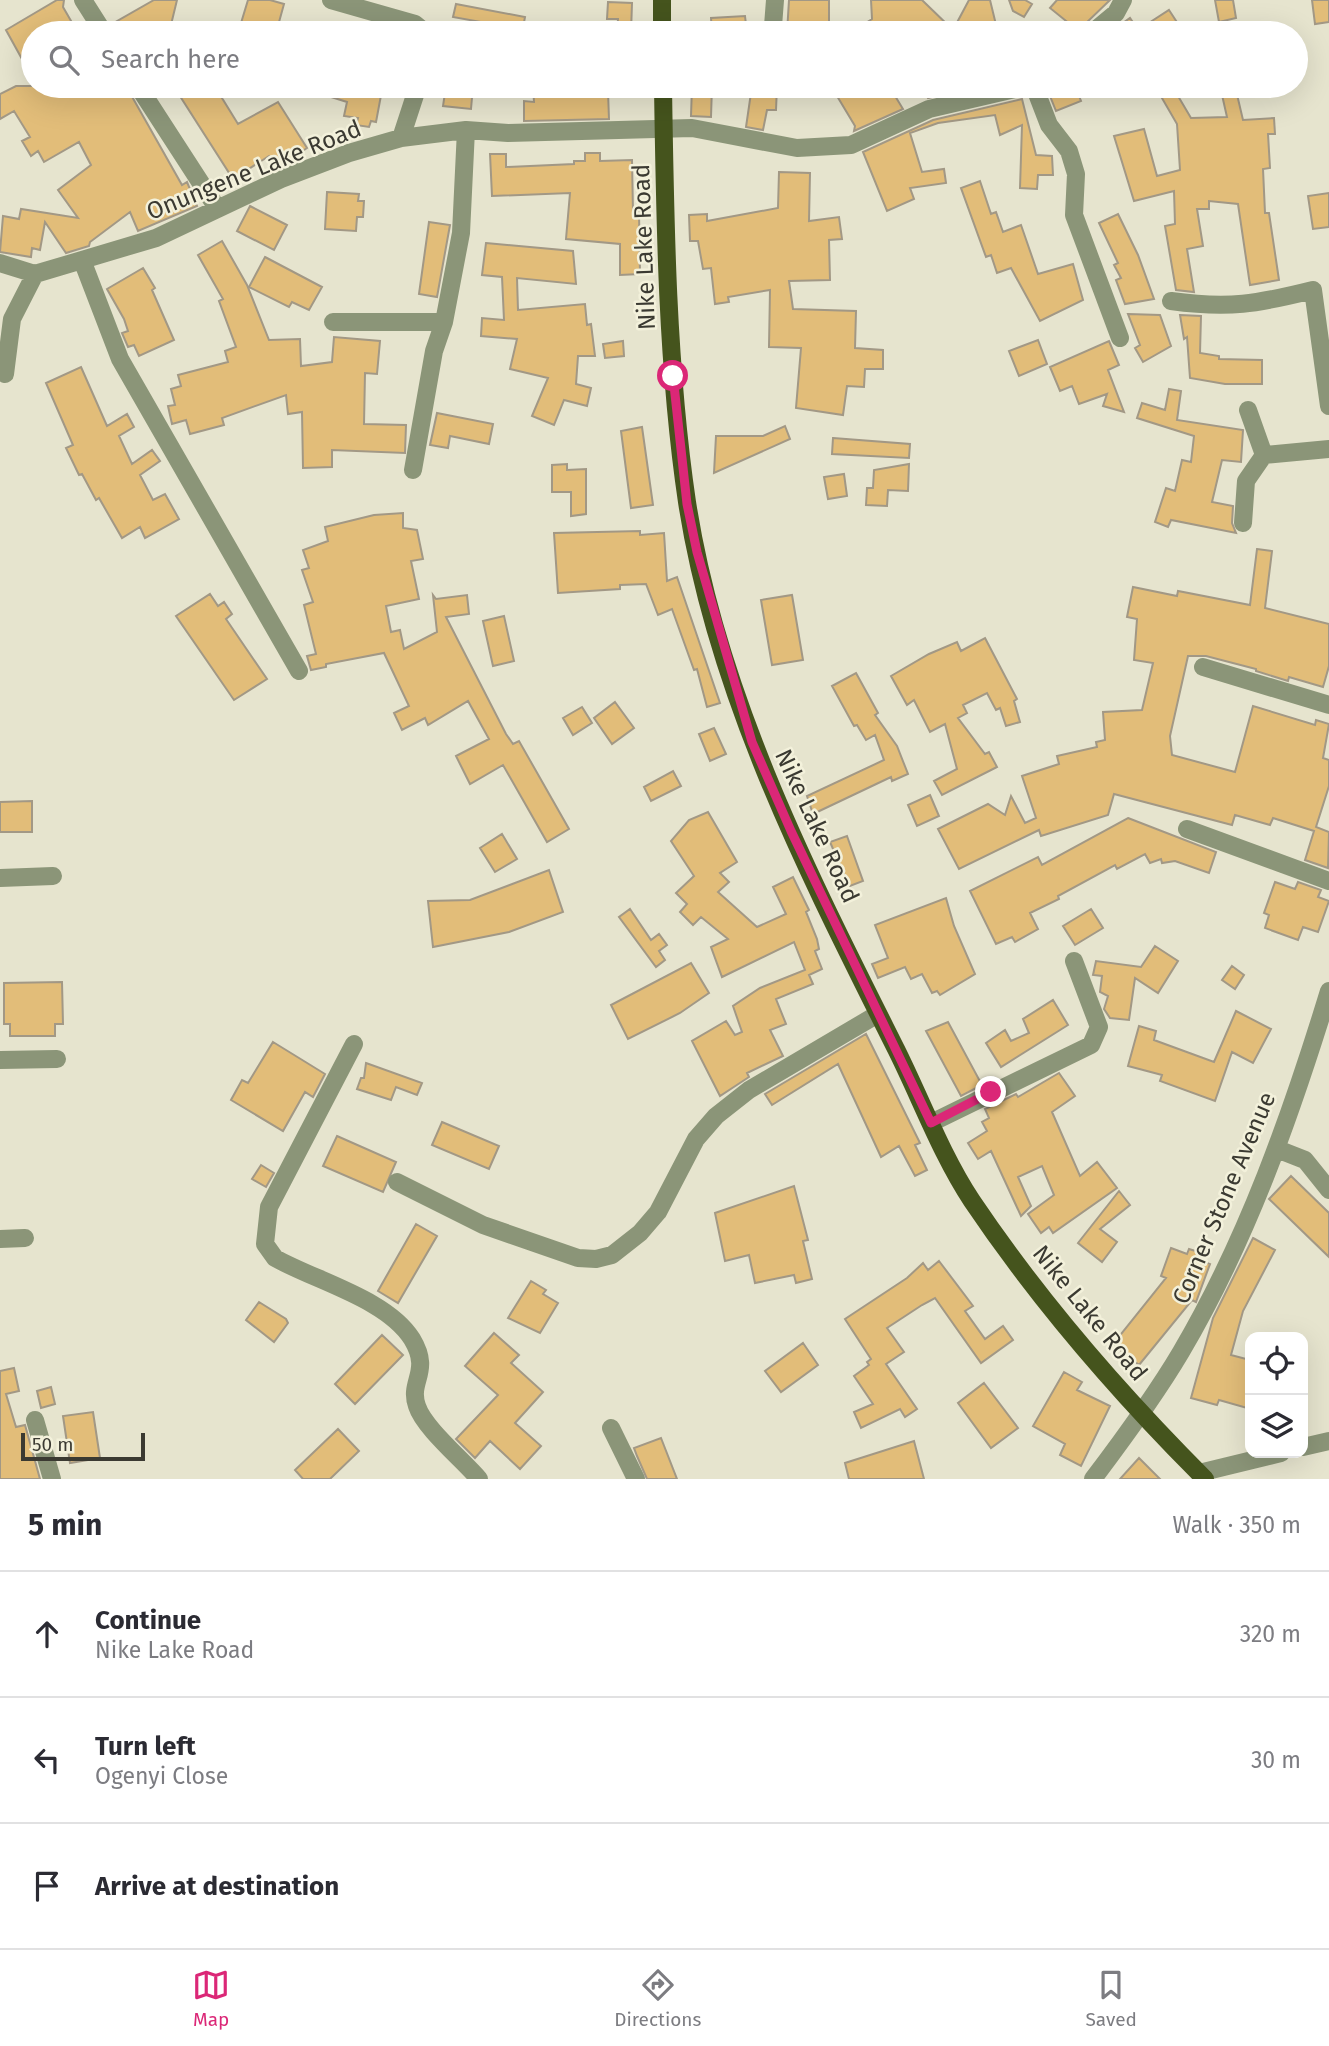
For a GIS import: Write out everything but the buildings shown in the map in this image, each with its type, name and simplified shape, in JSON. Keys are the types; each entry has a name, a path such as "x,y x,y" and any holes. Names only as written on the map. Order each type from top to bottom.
{"main road":[{"path":"662,0 662,21"},
{"name":"Nike Lake Road","path":"663,98 673,376 687,504 697,552 752,742 878,1014 970,1198 1056,1318 1202,1476"}],"street":[{"path":"83,0 96,21"},
{"path":"98,0 100,21"},
{"path":"331,0 404,21"},
{"path":"773,21 775,0"},
{"path":"1106,21 1123,0"},
{"path":"146,98 217,208"},
{"path":"401,138 414,98"},
{"name":"Onungene Lake Road","path":"35,274 156,238 217,208 349,153 401,138 466,130 508,133 692,128 797,148 851,145 929,108 974,98"},
{"path":"1039,98 1049,125 1069,151 1076,174 1074,215 1120,338"},
{"path":"413,470 434,351 444,322 461,233 466,130"},
{"path":"82,260 120,359 299,671"},
{"path":"0,263 35,274 12,319 5,374"},
{"path":"1171,301 1209,306 1254,305 1313,290 1329,406"},
{"path":"333,322 444,322"},
{"path":"1248,410 1264,454"},
{"path":"1264,454 1329,449"},
{"path":"1243,523 1246,481 1264,454"},
{"path":"1203,667 1329,705"},
{"path":"1187,829 1329,881"},
{"path":"0,878 53,876"},
{"path":"931,1123 1091,1045 1099,1027 1074,961"},
{"name":"Corner Stone Avenue","path":"1093,1479 1142,1414 1203,1311 1277,1149 1329,991"},
{"path":"397,1182 483,1225 578,1258 596,1259 612,1255 640,1233 658,1212 696,1139 716,1116 749,1090 878,1014"},
{"path":"354,1044 269,1207 265,1244 275,1258 384,1310 399,1324 412,1339 422,1361 416,1404 423,1418 479,1479"},
{"path":"0,1060 57,1059"},
{"path":"1277,1149 1305,1160 1329,1190"},
{"path":"0,1239 25,1238"},
{"path":"35,1420 52,1479"},
{"path":"611,1428 636,1479"},
{"path":"1308,1446 1329,1441"},
{"path":"1202,1476 1264,1458"}],"route":[{"path":"673,376 687,504 697,552 727,664 752,742 769,783 931,1123 991,1092"}]}
